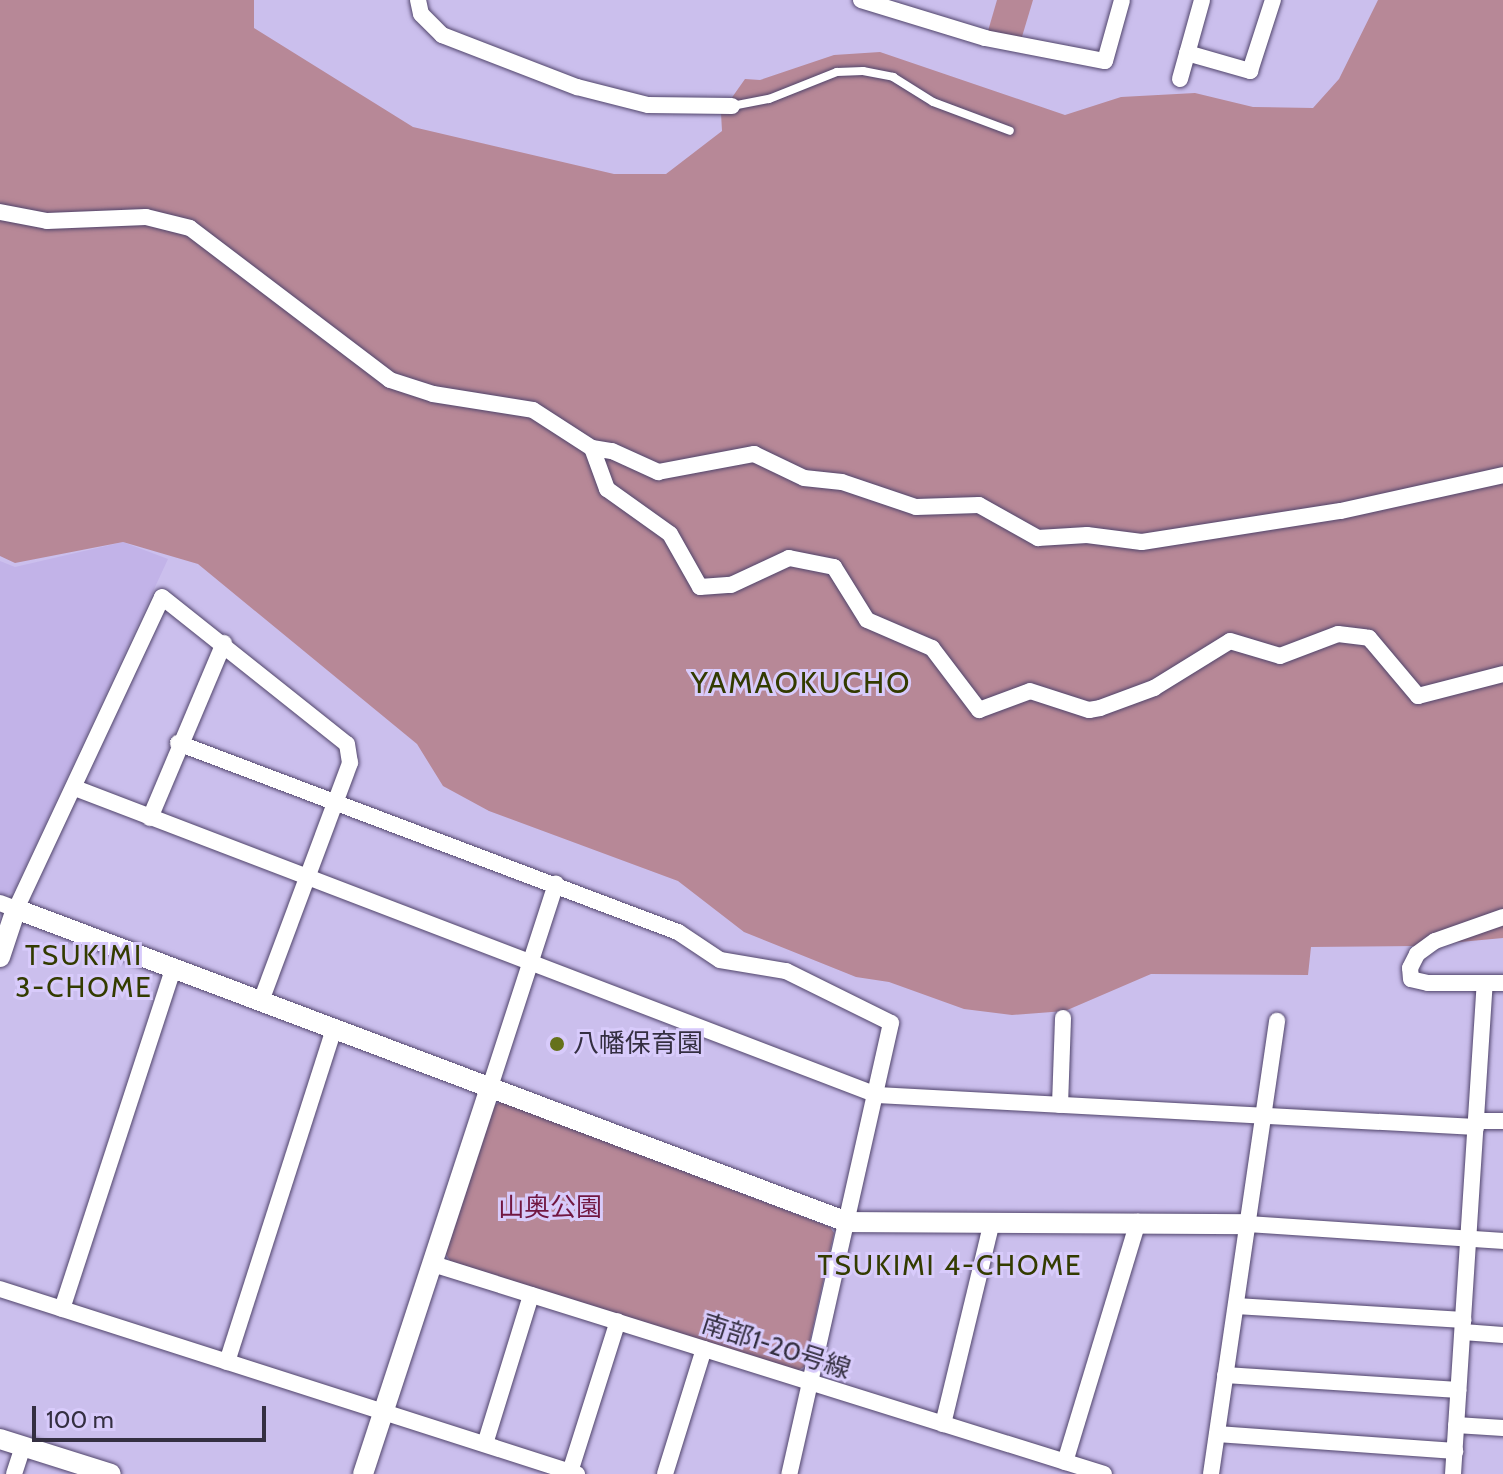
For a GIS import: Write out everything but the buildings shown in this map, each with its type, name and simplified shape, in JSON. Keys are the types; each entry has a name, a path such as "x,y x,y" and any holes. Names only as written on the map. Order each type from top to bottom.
{"street":[{"path":"418,0 421,14 442,35 577,87 648,105 732,106"},
{"path":"861,0 985,38 1105,61 1122,0"},
{"path":"1180,79 1202,0"},
{"path":"1187,53 1250,71 1273,0"},
{"path":"0,212 47,221 146,217 190,228 390,380 433,394 533,410 592,448 670,474 728,455 754,454 804,478 842,482 916,507 979,505 1038,538 1087,535 1142,542 1341,511 1503,475"},
{"path":"592,448 607,489 670,534 700,587 731,585 789,558 834,567 867,620 932,648 979,710 1030,691 1089,710 1100,708 1154,688 1230,641 1280,656 1338,634 1369,638 1418,696 1503,674"},
{"path":"0,957 8,906 75,788 162,597 224,643 347,744 350,763 336,805 261,1001"},
{"path":"150,818 178,743 224,643"},
{"path":"178,743 690,937 720,960 786,971 891,1023 789,1474"},
{"path":"75,788 877,1095 1476,1124 1503,1121"},
{"path":"363,1474 556,884"},
{"path":"8,906 489,1090 847,1222 1248,1224 1503,1241"},
{"path":"1503,917 1435,941 1417,954 1410,968 1411,979 1428,983 1503,983"},
{"path":"62,1309 173,969"},
{"path":"1453,1474 1485,983"},
{"path":"1060,1105 1063,1018"},
{"path":"1211,1474 1277,1021"},
{"path":"227,1362 334,1029"},
{"path":"943,1424 992,1222"},
{"path":"1065,1462 1138,1222"},
{"name":"南部1-20号線","path":"433,1264 1104,1474"},
{"path":"0,1289 574,1473 618,1321"},
{"path":"485,1444 531,1295"},
{"path":"1236,1306 1464,1326 1503,1335"},
{"path":"665,1474 704,1349"},
{"path":"1225,1375 1459,1390"},
{"path":"1456,1425 1503,1428"},
{"path":"1217,1434 1455,1451"},
{"path":"0,1439 111,1474"},
{"path":"14,1474 23,1446"}],"lane":[{"path":"732,106 769,99 837,72 863,71 893,77 933,102 1010,131"}],"shaded area":[{"path":"123,542 168,559 14,891 4,896 0,894 0,561 15,567"}],"green space":[{"path":"0,0 254,0 254,28 413,127 614,174 666,174 722,131 721,113 745,79 760,80 834,55 880,52 1065,115 1121,97 1195,93 1253,107 1313,108 1339,79 1378,0 1503,0 1503,938 1417,946 1311,947 1308,975 1151,974 1065,1011 1012,1015 964,1009 889,982 856,977 744,932 678,881 489,811 443,786 417,744 198,564 123,542 15,563 0,556"},
{"path":"997,0 1033,0 1021,40 988,31"},
{"name":"山奥公園","path":"501,1102 830,1227 834,1233 804,1367 797,1371 450,1261 445,1253 493,1106"}],"place":[{"name":"八幡保育園","path":"557,1044"}],"district":[{"name":"YAMAOKUCHO","path":"801,683"},
{"name":"TSUKIMI 3-CHOME","path":"84,971"},
{"name":"TSUKIMI 4-CHOME","path":"950,1265"}]}
